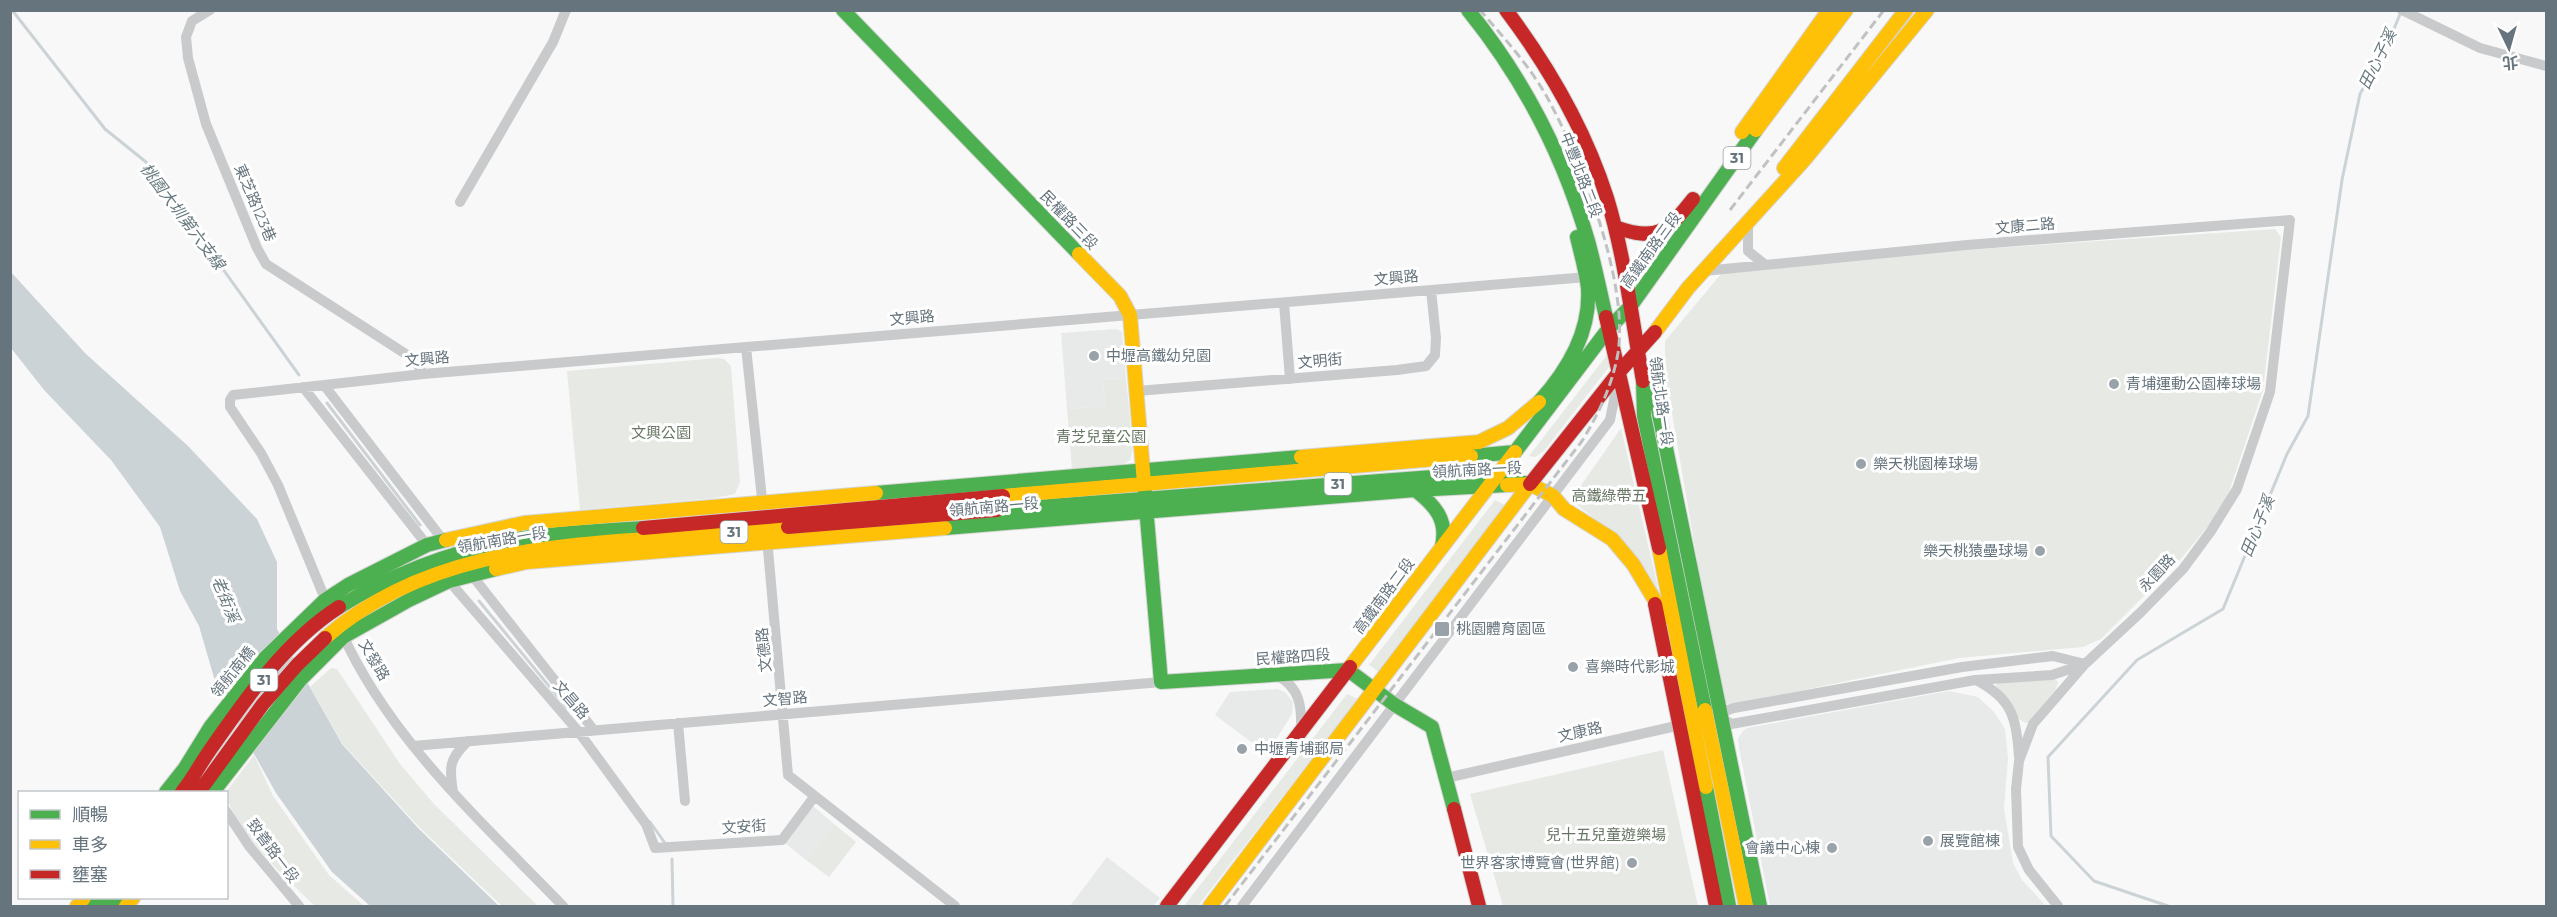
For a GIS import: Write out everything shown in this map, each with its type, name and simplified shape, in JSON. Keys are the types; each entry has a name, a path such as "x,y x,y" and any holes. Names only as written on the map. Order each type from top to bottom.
{"street":[{"name":"東芝路123巷","path":"210,10 192,21 186,36 190,66 206,124 257,248 266,264 416,360 423,374"},
{"path":"460,202 553,42 566,10"},
{"name":"民權路三段","path":"843,10 1120,296 1130,315 1145,491"},
{"name":"中豐北路二段","path":"1468,10 1486,30 1511,66 1533,103 1553,145 1588,241 1619,372"},
{"name":"中豐北路二段","path":"1506,10 1546,69 1584,139 1595,165 1615,227 1637,351"},
{"name":"高鐵南路三段","path":"1630,307 1648,270 1693,199 1709,182 1763,100 1830,10"},
{"name":"高鐵南路三段","path":"1630,307 1765,118 1846,10"},
{"path":"1210,906 1530,484 1619,372 1662,324 1906,10"},
{"path":"1704,271 1805,159 1926,10"},
{"path":"2402,10 2480,48 2547,66"},
{"path":"1672,249 1709,182"},
{"path":"1615,227 1640,236 1659,235 1673,223 1693,199"},
{"name":"文康二路","path":"1704,271 1763,263 2290,220"},
{"name":"永園路","path":"2058,906 2029,870 2018,847 2016,789 2019,761 2033,724 2085,664 2183,569 2211,531 2237,489 2270,392 2290,220"},
{"path":"1748,224 1748,251 1763,263"},
{"path":"1412,448 1479,442 1507,429 1528,413 1556,382 1577,351 1587,321 1587,277 1577,237"},
{"name":"文興路","path":"240,393 423,374 1587,277"},
{"name":"文明街","path":"1137,391 1426,366 1435,355 1436,338 1431,290"},
{"path":"1284,303 1290,379"},
{"name":"高鐵南路二段","path":"1167,906 1609,328 1630,307"},
{"name":"文德路","path":"746,347 784,714 788,775 956,906"},
{"name":"領航北路一段","path":"1637,351 1652,379 1746,906"},
{"path":"1242,906 1610,420 1619,372"},
{"name":"領航北路一段","path":"1619,372 1673,621 1686,724 1716,906"},
{"path":"324,385 442,540"},
{"path":"303,387 427,545"},
{"name":"文發路","path":"240,393 233,394 230,407 261,453 278,485 354,661 412,746 563,906"},
{"name":"31","path":"1412,448 1465,457 1515,452"},
{"name":"領航南路一段","path":"1145,491 1412,448"},
{"name":"領航南路一段","path":"328,605 428,561 475,548 525,538 765,523 1145,491 1465,457"},
{"name":"領航南路一段","path":"232,757 301,679 328,653 341,631 396,589 432,572 477,560 529,549 765,523 1145,491 1473,474 1492,482"},
{"name":"領航南路一段","path":"1145,491 1415,490 1492,482 1530,484 1553,496 1564,508 1612,539 1633,564 1655,601"},
{"path":"1415,490 1433,502 1440,512 1444,522 1445,538 1440,549"},
{"path":"1145,491 1161,682"},
{"name":"領航南路一段","path":"524,523 765,523 527,562 471,574 449,581 341,631 314,627 328,605 348,585 427,545 442,540 524,523"},
{"name":"文昌路","path":"471,574 593,729"},
{"name":"文昌路","path":"449,581 578,731 646,824 655,848"},
{"path":"1655,601 1673,621 1668,673"},
{"name":"領航北路一段","path":"1655,601 1668,673 1686,724 1729,906"},
{"name":"31","path":"184,791 202,784 232,757 246,725 314,627"},
{"name":"領航南橋","path":"202,784 211,726 265,658 314,627"},
{"name":"領航南橋","path":"202,784 209,751 283,656 314,627"},
{"name":"文康路","path":"1446,778 1714,718 1734,708 1962,667 2053,656 2085,664"},
{"name":"文康路","path":"1714,718 1731,724 1975,680 2052,675 2085,664"},
{"path":"1962,667 1975,680 1992,688 2006,703 2016,723 2019,761"},
{"name":"民權路四段","path":"1161,682 1348,670 1395,705 1432,728 1479,906"},
{"path":"1275,675 1287,681 1297,694 1302,717 1301,731"},
{"name":"文智路","path":"412,746 1161,682"},
{"name":"領航北路一段","path":"1714,718 1760,906"},
{"path":"678,723 685,801"},
{"path":"453,792 449,771 454,753 468,741"},
{"name":"31","path":"170,791 202,784"},
{"name":"文安街","path":"655,848 782,840 814,797"},
{"name":"致善路一段","path":"228,814 249,846 299,906"}],"shaded area":[{"name":"中壢高鐵幼兒園","path":"1117,329 1122,332 1126,378 1103,379 1105,406 1067,409 1061,333"},
{"path":"1277,689 1285,692 1293,702 1292,714 1267,754 1215,715 1230,692"},
{"path":"1949,691 1978,697 1994,712 2005,729 2008,759 2004,808 2013,863 2022,880 2046,906 1770,906 1739,748 1738,739 1742,732 1747,728"},
{"path":"813,806 834,824 806,860 785,843"},
{"path":"1107,857 1160,898 1153,906 1070,906"}],"green space":[{"path":"2275,229 2281,237 2263,390 2228,495 2213,520 2179,561 2101,639 2083,647 1959,658 1730,705 1721,700 1665,372 1665,341 1721,274 1908,254"},
{"path":"1607,355 1612,363 1544,451 1535,457 1529,456"},
{"name":"文興公園","path":"724,359 731,366 740,482 735,494 715,498 580,510 567,371"},
{"name":"青芝兒童公園","path":"1126,378 1133,448 1130,460 1122,465 1072,470 1067,409 1105,406 1103,379"},
{"name":"高鐵綠帶五","path":"1621,428 1662,605 1611,532 1571,500"},
{"path":"1495,500 1507,506 1379,672 1369,665"},
{"path":"331,668 337,669 400,764 434,804 538,906 502,906 419,827 342,743 310,687"},
{"path":"2052,676 2058,682 2056,689 2028,723 2018,718 1996,685 2000,679"},
{"path":"1347,694 1358,699 1198,906 1184,906"},
{"name":"兒十五兒童遊樂場","path":"1663,750 1698,906 1503,906 1470,794"},
{"path":"254,755 273,796 329,875 364,906 315,906 276,868 249,837 230,806 227,791"},
{"path":"834,824 856,842 829,877 806,860"}],"water":[{"name":"老街溪","path":"10,271 86,354 188,446 257,519 277,562 277,629 342,744 419,829 499,906 370,906 332,872 276,793 217,688 199,626 180,591 160,527 111,460 44,390 11,348"}],"waterway":[{"name":"桃園大圳第六支線","path":"12,10 105,129 146,162 299,375"},
{"name":"田心子溪","path":"2168,906 2094,881 2051,836 2048,757 2137,660 2223,609 2287,454 2308,416 2342,180 2360,94 2388,43 2401,12"},
{"path":"327,403 420,525"},
{"path":"479,601 567,708"},
{"path":"650,822 665,843"},
{"path":"672,859 673,906"}],"railway":[{"path":"1225,906 1582,441 1599,410 1612,377 1618,353 1620,324 1616,292 1609,257 1587,187 1574,153 1540,85 1516,52 1480,10"},
{"path":"1730,210 1884,10"}],"traffic: fast":[{"path":"843,10 1079,254"},
{"path":"1468,10 1507,63 1540,119 1554,149 1588,241 1606,317"},
{"path":"1471,456 1515,452 1609,328 1630,307 1756,130"},
{"path":"1539,402 1550,390 1576,350 1586,320 1588,288 1577,237"},
{"path":"1652,380 1760,906"},
{"path":"1643,381 1644,416 1705,710"},
{"path":"876,493 1301,457"},
{"path":"997,510 1473,474 1530,484"},
{"path":"1144,483 1161,682 1348,670 1395,705 1432,727 1454,809"},
{"path":"945,528 1415,490 1507,485"},
{"path":"1415,490 1434,507 1438,514 1443,528 1442,546"},
{"path":"339,607 360,594 405,573 476,548 539,536 643,528"},
{"path":"167,791 185,768 211,726 265,658 325,600 348,585 427,545 446,540"},
{"path":"214,791 301,679 343,637 409,600 449,581 496,569"},
{"path":"1706,787 1729,906"},
{"path":"93,906 99,899"},
{"path":"110,906 116,899"}],"traffic: slow":[{"path":"1742,132 1829,10"},
{"path":"1756,130 1846,10"},
{"path":"1784,168 1906,10"},
{"path":"1655,332 1688,288 1805,159 1927,10"},
{"path":"1079,254 1120,296 1130,315 1144,483"},
{"path":"1301,457 1479,442 1508,428 1539,402"},
{"path":"1350,667 1515,452"},
{"path":"1003,496 1471,456"},
{"path":"1507,485 1530,484 1553,496 1564,509 1612,539 1633,564 1660,609 1673,620"},
{"path":"1210,906 1530,484"},
{"path":"446,540 524,523 876,493"},
{"path":"325,638 361,610 400,589 440,572 483,560 571,545 788,527"},
{"path":"496,569 527,562 945,528"},
{"path":"1659,548 1706,787"},
{"path":"1705,710 1746,906"},
{"path":"77,906 83,899"},
{"path":"126,906 132,899"}],"traffic: jam":[{"path":"1506,10 1551,76 1577,123 1598,172 1619,243 1643,381"},
{"path":"1615,227 1641,234 1660,231 1676,219 1693,199"},
{"path":"1606,317 1659,548"},
{"path":"1530,484 1619,372 1655,332"},
{"path":"643,528 1003,496"},
{"path":"788,527 997,510"},
{"path":"1655,604 1716,906"},
{"path":"183,791 238,710 284,653 339,607"},
{"path":"200,791 263,704 297,665 325,638"},
{"path":"1167,906 1350,667"},
{"path":"1454,809 1479,906"}],"place":[{"name":"中壢高鐵幼兒園","path":"1094,356"},
{"name":"青埔運動公園棒球場","path":"2114,384"},
{"name":"樂天桃園棒球場","path":"1861,464"},
{"name":"樂天桃猿壘球場","path":"2040,551"},
{"name":"桃園體育園區","path":"1442,629"},
{"name":"喜樂時代影城","path":"1573,667"},
{"name":"中壢青埔郵局","path":"1242,749"},
{"name":"展覽館棟","path":"1928,841"},
{"name":"會議中心棟","path":"1832,848"},
{"name":"世界客家博覽會(世界館)","path":"1632,863"}]}
